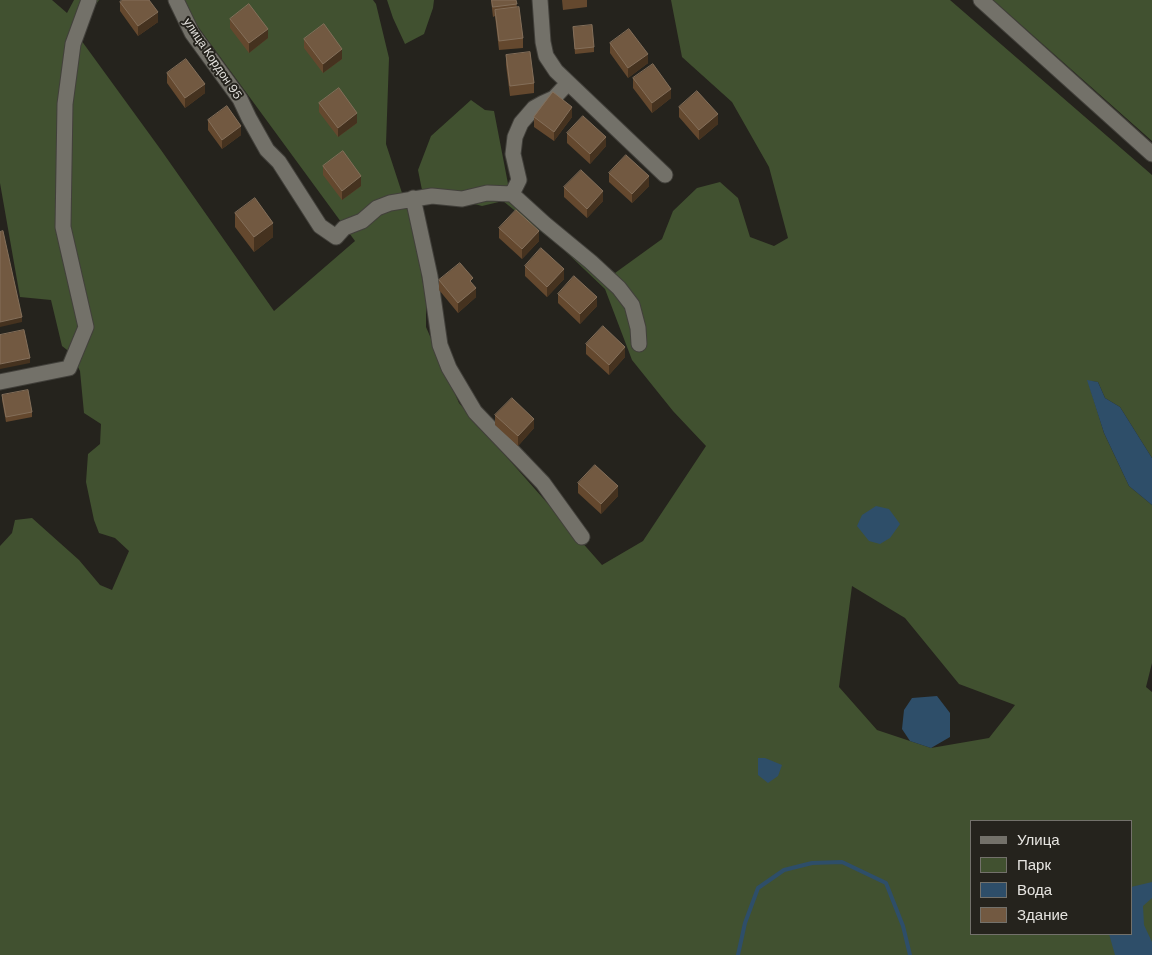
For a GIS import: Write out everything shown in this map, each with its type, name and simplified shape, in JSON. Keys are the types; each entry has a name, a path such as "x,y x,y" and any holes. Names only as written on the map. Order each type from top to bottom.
{"street":[{"path":"0,382 69,368 86,327 63,227 65,104 72,44 89,0"},
{"name":"улица Кордон 95","path":"176,0 192,33 240,99 267,150 279,162 320,226 336,237 344,228 362,221 377,208 412,198"},
{"path":"540,0 546,56 556,71 665,175"},
{"path":"981,0 1152,154"},
{"path":"512,194 519,180 512,154 515,137 521,123 534,108 554,98 568,83"},
{"path":"582,537 543,483 475,412 449,368 440,345 430,276 412,198 432,196 462,198 487,193 512,194 619,288 632,304 638,328 639,344"}],"green space":[{"path":"0,0 52,0 67,13 74,0 99,0 82,25 81,40 274,311 355,241 185,9 181,0 373,0 376,4 389,58 386,144 402,193 417,212 422,279 426,297 426,327 459,403 602,565 643,541 706,446 673,411 632,360 605,289 564,250 503,201 482,206 448,197 425,205 418,170 431,136 471,100 485,110 494,111 509,189 556,233 615,273 662,239 673,211 697,188 720,182 738,198 750,237 774,246 788,238 769,167 732,102 682,57 671,0 950,0 1152,175 1152,458 1120,407 1105,398 1098,382 1088,381 1104,433 1129,486 1152,505 1152,663 1146,687 1152,692 1152,955 0,955 0,546 12,533 15,520 32,518 79,560 100,585 112,590 129,551 115,538 99,533 94,520 86,482 88,454 100,444 101,424 84,413 80,371 71,353 62,346 51,300 20,297 0,183","holes":["852,586 905,618 959,684 1015,705 989,738 931,748 877,730 839,687"]},
{"path":"387,0 434,0 424,34 405,44"},
{"path":"993,0 1152,0 1152,141"}],"water":[{"path":"1087,380 1098,382 1105,398 1120,407 1152,458 1152,505 1129,486 1104,433"},
{"path":"876,506 889,509 900,524 890,538 880,544 869,541 857,526 862,515"},
{"path":"937,696 950,713 950,737 931,748 910,741 902,729 904,710 912,698"},
{"path":"758,758 765,758 782,765 778,776 768,783 758,775"},
{"path":"1152,882 1152,898 1143,906 1144,925 1152,942 1152,955 1115,955 1109,935 1132,935 1132,887"}],"building":[{"path":"122,0 149,0 158,12 138,26 120,2"},
{"path":"492,0 516,0 517,4 493,7"},
{"path":"249,4 268,29 249,43 230,19"},
{"path":"519,7 523,38 499,41 495,10"},
{"path":"324,24 342,49 323,64 304,39"},
{"path":"592,25 594,47 575,49 573,27"},
{"path":"629,29 648,54 628,68 610,43"},
{"path":"530,52 534,83 510,86 506,55"},
{"path":"186,59 205,84 185,98 167,73"},
{"path":"653,64 671,89 652,103 633,78"},
{"path":"339,88 357,113 338,128 319,103"},
{"path":"697,91 718,114 699,130 679,107"},
{"path":"553,92 572,107 554,132 534,117"},
{"path":"227,106 241,126 222,140 208,120"},
{"path":"583,116 606,137 590,154 567,133"},
{"path":"343,151 361,176 342,191 323,166"},
{"path":"626,155 649,176 632,194 609,173"},
{"path":"581,170 603,191 587,209 564,187"},
{"path":"255,198 273,223 254,237 235,213"},
{"path":"516,210 539,231 522,249 499,228"},
{"path":"3,231 22,317 0,322 0,232"},
{"path":"541,248 564,269 547,287 525,266"},
{"path":"460,263 473,278 470,281 476,288 458,303 439,280"},
{"path":"574,276 597,297 580,314 558,294"},
{"path":"603,326 625,347 609,365 586,344"},
{"path":"24,330 30,358 0,364 0,335"},
{"path":"28,390 32,412 6,417 2,395"},
{"path":"512,398 534,419 518,436 495,415"},
{"path":"595,465 618,486 601,504 578,483"}],"waterway":[{"path":"738,955 745,923 758,888 784,870 812,863 842,862 886,883 903,926 910,955"}]}
